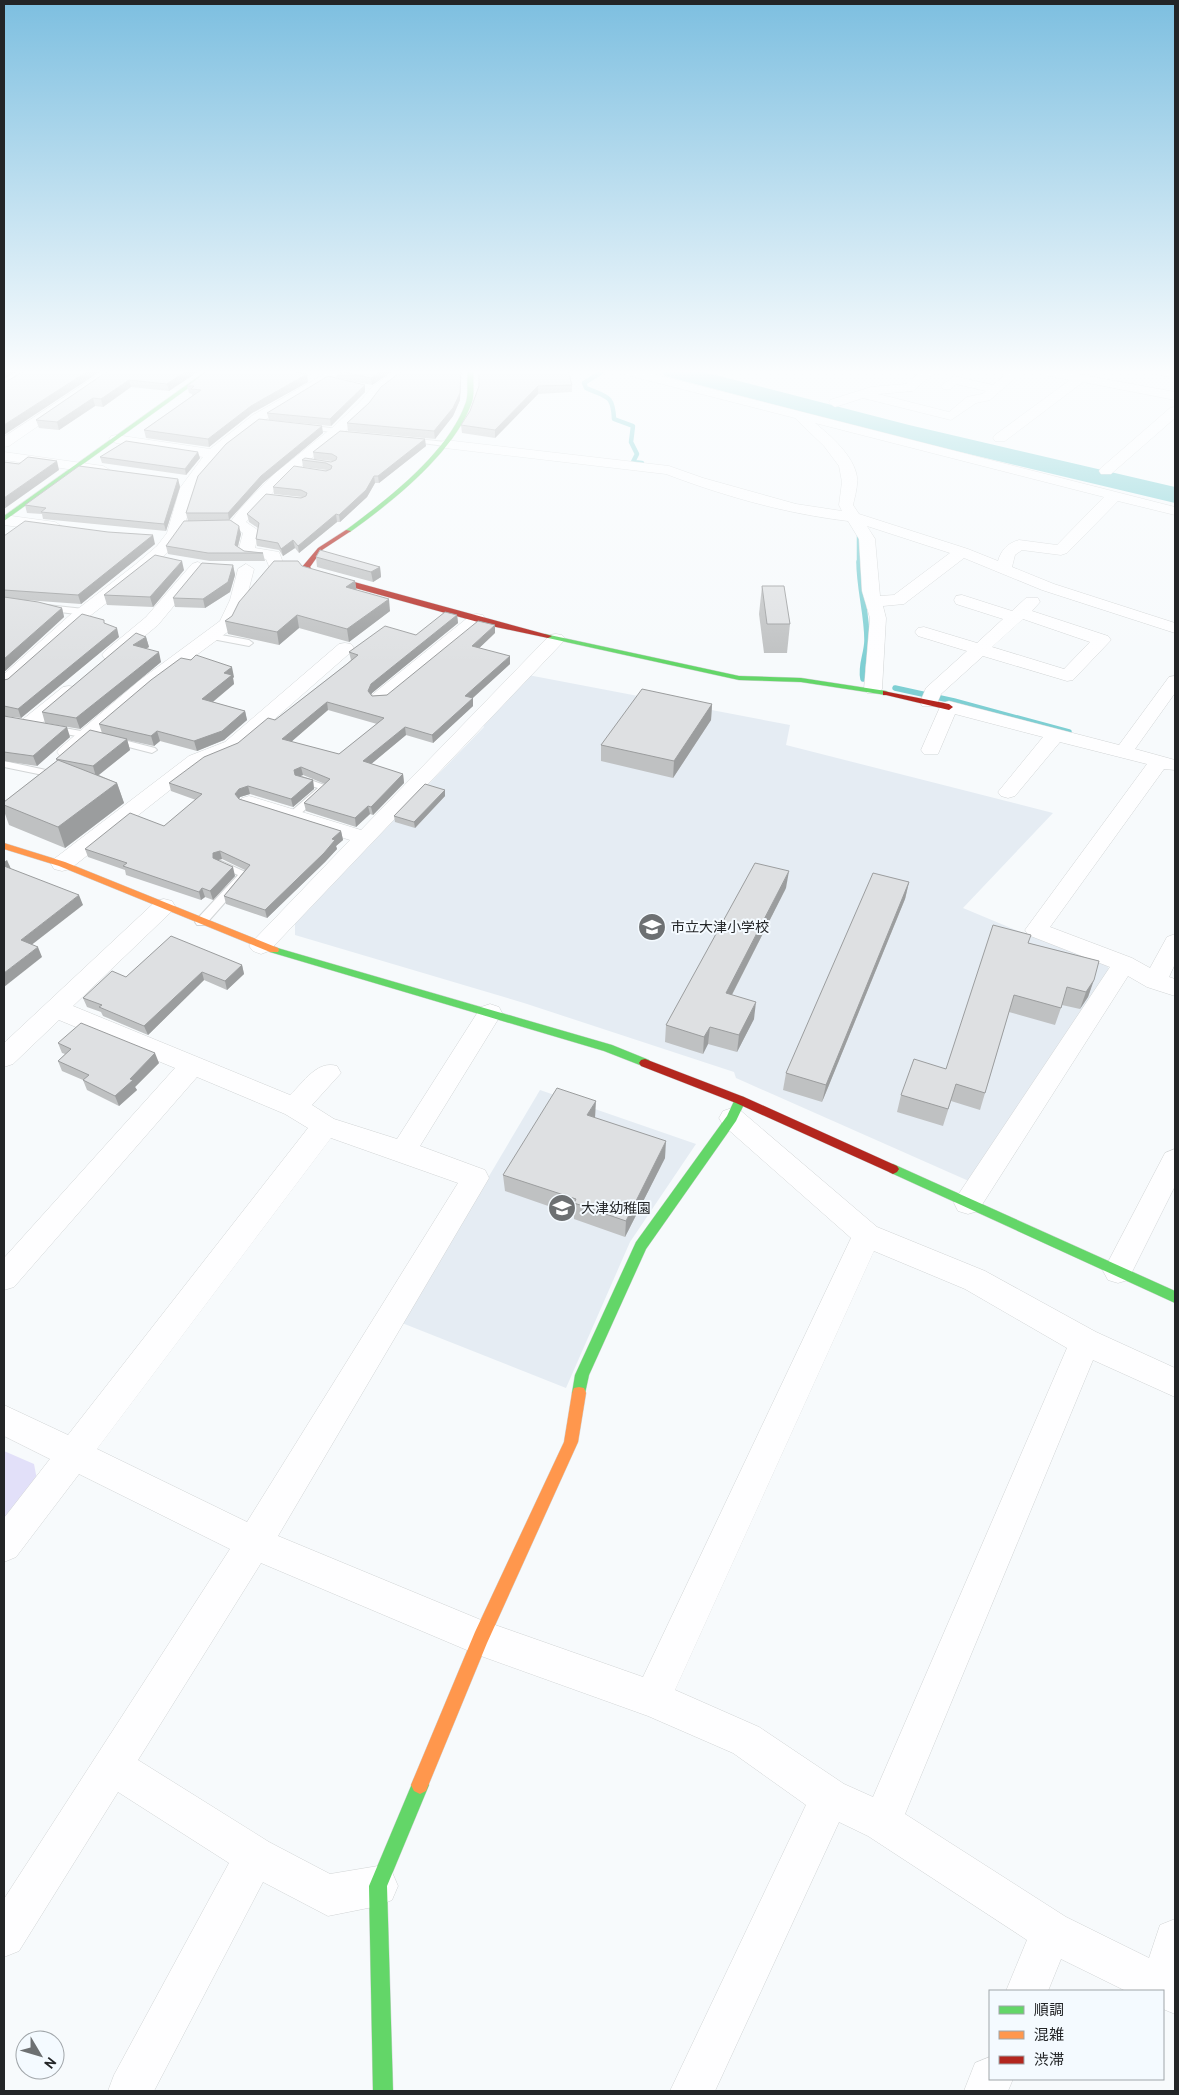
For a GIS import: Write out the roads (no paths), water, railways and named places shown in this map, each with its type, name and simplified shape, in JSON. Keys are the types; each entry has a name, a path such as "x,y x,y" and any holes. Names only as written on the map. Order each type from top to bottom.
{"street":[{"path":"4,519 74,469"},
{"path":"96,469 116,472"},
{"path":"4,684 84,612 153,557 177,529 181,504 191,482 202,469"},
{"path":"277,568 273,555 246,552 251,531 232,524 266,496 294,469"},
{"path":"306,567 313,555 342,537 421,469"},
{"path":"658,469 669,470 698,481 794,508 854,517 962,552 1048,587 1175,628"},
{"path":"845,469 850,486 846,505 867,539 870,591 878,618 873,689"},
{"path":"1010,469 1175,510"},
{"path":"172,479 191,482"},
{"path":"1002,569 1008,553 1019,545 1061,550 1114,496"},
{"path":"4,519 66,529"},
{"path":"155,537 177,529"},
{"path":"873,600 898,600 962,552"},
{"path":"101,664 152,621 192,565 153,557"},
{"path":"24,789 146,684 226,624 238,600 237,569 306,567"},
{"path":"306,567 311,573 324,578 556,639 738,678 801,680 931,697 949,707 1167,763 1036,930 1124,964 1165,985 1175,942"},
{"path":"931,697 979,649 1048,587"},
{"path":"924,632 1067,676 1102,640 1018,614 962,600"},
{"path":"380,698 477,619"},
{"path":"261,946 556,639"},
{"path":"62,864 196,760 232,746 345,648"},
{"path":"24,724 79,682"},
{"path":"1124,751 1175,682"},
{"path":"931,750 949,707"},
{"path":"1008,792 1056,734"},
{"path":"250,802 365,838"},
{"path":"4,846 62,864 261,946 608,1048 736,1109 968,1203 1175,1297"},
{"path":"4,1058 164,906"},
{"path":"968,1203 1124,964"},
{"path":"4,1936 254,1543 475,1178 404,1151 325,1126 294,1107 56,1009"},
{"path":"404,1151 490,1013"},
{"path":"4,1278 193,1065"},
{"path":"294,1107 328,1073"},
{"path":"736,1109 868,1236 976,1280 1085,1342 1175,1383"},
{"path":"383,2091 378,1886 481,1638 571,1442 582,1375 642,1246 736,1109"},
{"path":"4,1546 325,1126"},
{"path":"1118,1271 1175,1160"},
{"path":"652,1699 868,1236"},
{"path":"882,1822 1085,1342"},
{"path":"4,1420 254,1543 481,1638 652,1699 746,1740 830,1798 882,1822 1051,1932 1169,1989 1175,1940"},
{"path":"113,1766 255,1856 328,1894 378,1886"},
{"path":"692,2091 830,1798"},
{"path":"130,2091 255,1856"},
{"path":"1027,1990 1051,1932"}],"lane":[{"path":"38,607 84,612"},
{"path":"210,636 249,643"},
{"path":"24,724 87,735 152,750"},
{"path":"4,764 43,772"},
{"path":"292,816 325,787 302,780"},
{"path":"201,922 245,874 221,864"}],"waterway":[{"path":"1063,469 1175,495"},
{"path":"856,530 859,534 859,562"},
{"path":"859,562 867,640 862,669 863,679"},
{"path":"895,688 954,701 1069,732"}],"place":[{"name":"市立大津小学校","path":"652,927"},
{"name":"大津幼稚園","path":"562,1208"}]}
